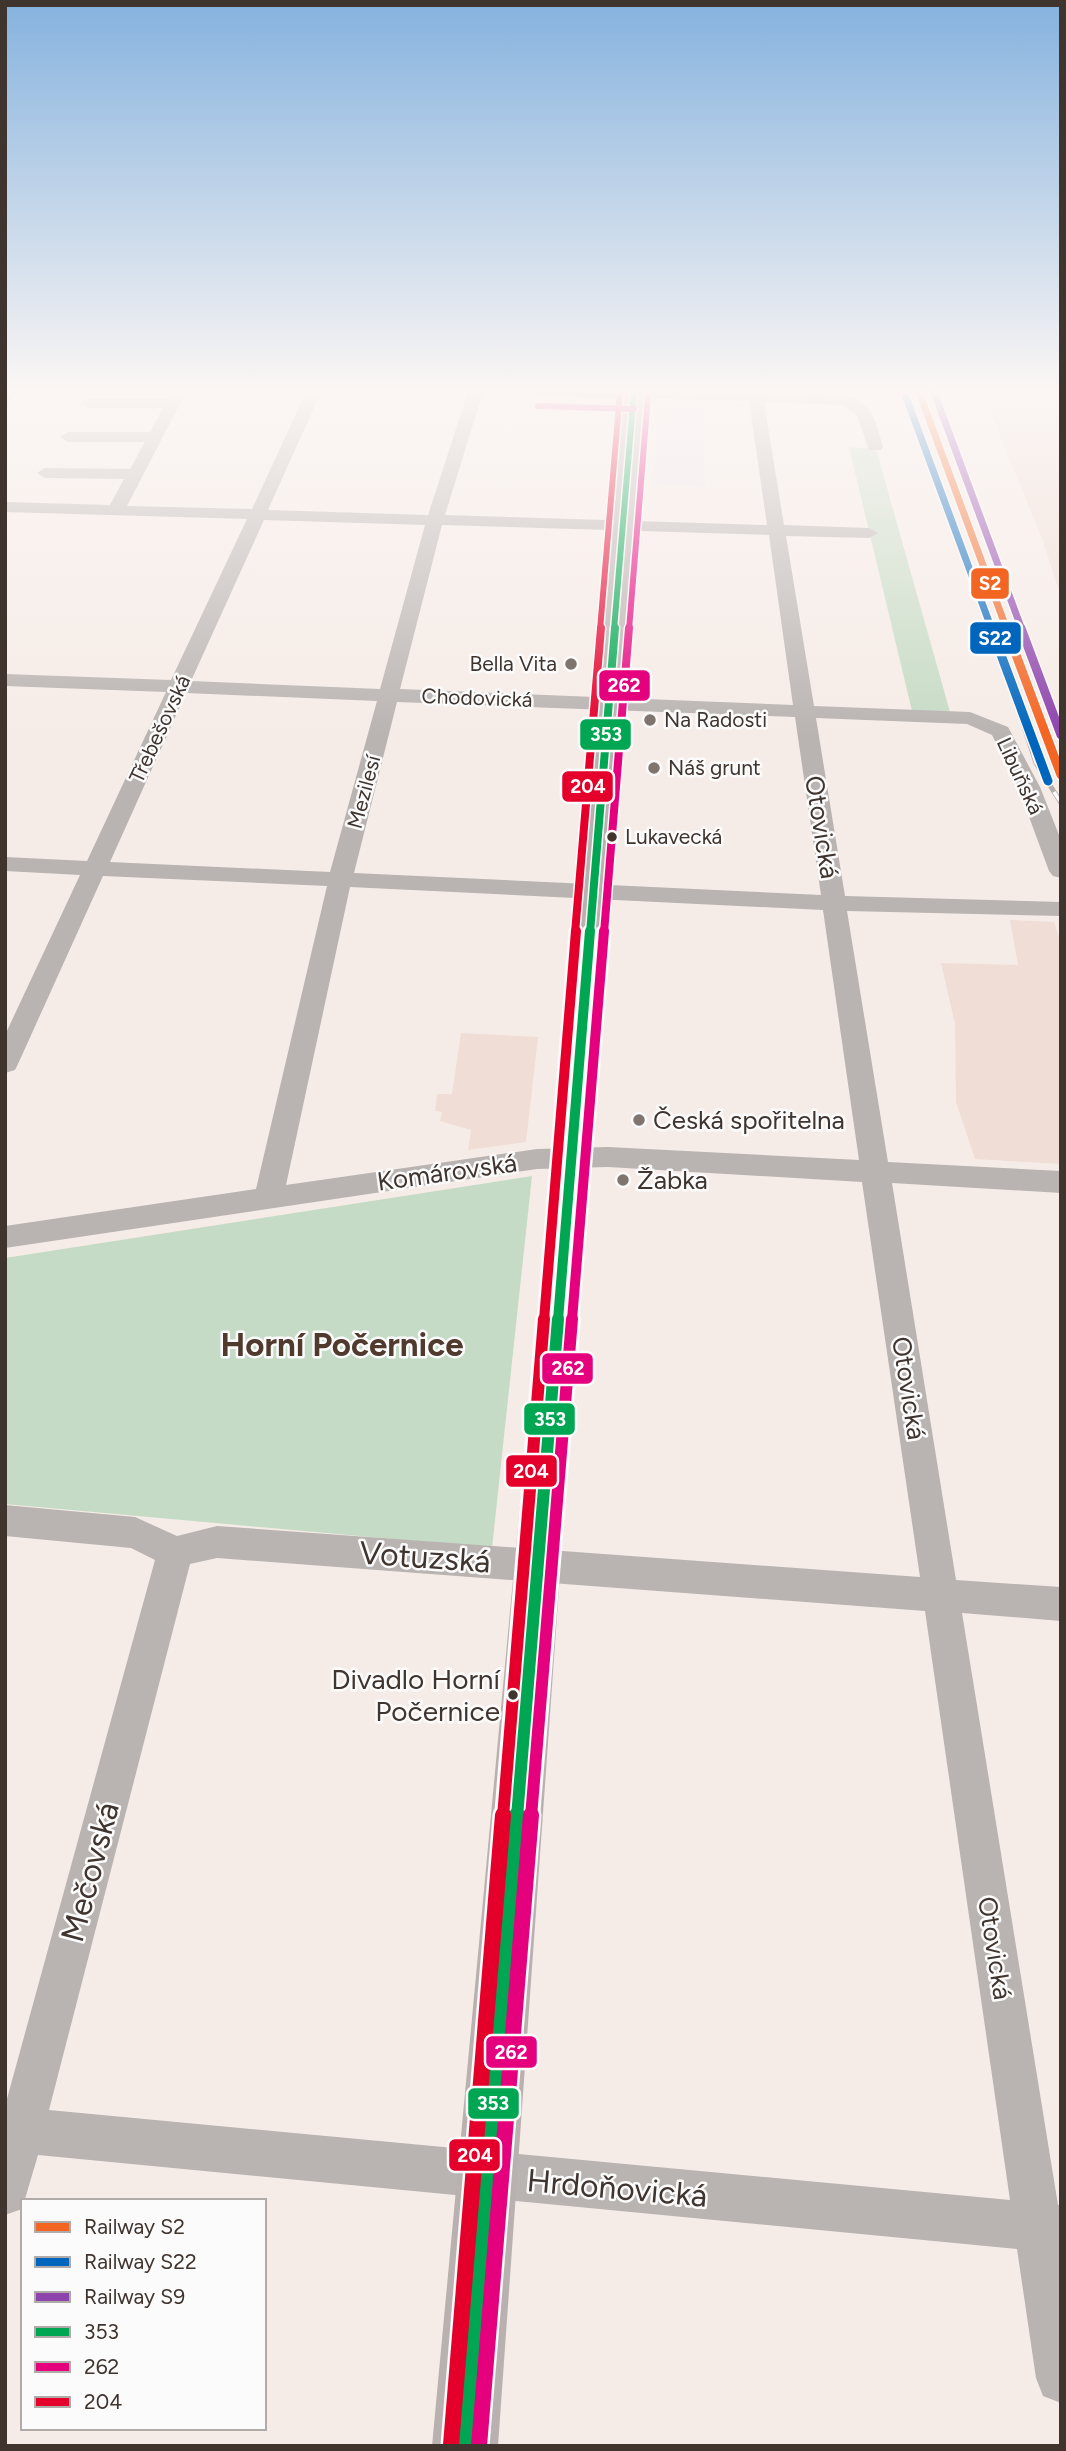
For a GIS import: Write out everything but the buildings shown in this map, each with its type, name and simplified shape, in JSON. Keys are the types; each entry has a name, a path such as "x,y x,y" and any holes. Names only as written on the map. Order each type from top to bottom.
{"main road":[{"path":"465,2446 625,506"}],"street":[{"path":"116,510 118,506"},
{"name":"Třebešovská","path":"5,1064 263,506"},
{"name":"Mezilesí","path":"270,1197 340,880 439,506"},
{"name":"Otovická","path":"773,506 941,1595 1049,2229 1061,2378"},
{"path":"5,507 869,533"},
{"name":"Chodovická","path":"5,680 949,717"},
{"name":"Libuňská","path":"949,717 971,718 1001,731 1029,787 1061,871"},
{"path":"5,864 834,903 1061,909"},
{"name":"Komárovská","path":"5,1237 537,1159 608,1157 1061,1182"},
{"path":"5,1520 135,1533 175,1552"},
{"name":"Votuzská","path":"175,1552 217,1542 1061,1604"},
{"name":"Mečovská","path":"5,2192 14,2130 175,1552"},
{"name":"Hrdoňovická","path":"14,2130 1049,2229"}],"shaded area":[{"path":"1029,506 1061,506 1061,598"},
{"path":"1010,920 1054,922 1061,943 1061,1164 975,1159 956,1102 955,1024 941,963 1018,965"},
{"path":"461,1033 538,1037 526,1142 468,1150 471,1130 440,1121 442,1112 435,1111 437,1094 452,1094"}],"green space":[{"path":"863,506 892,506 950,712 912,711"},
{"path":"532,1176 492,1548 5,1504 5,1258"}],"railway":[{"path":"947,506 992,630"},
{"path":"992,628 1036,763 1061,803"}],"rail line":[{"name":"S22","path":"946,506 1048,781"},
{"name":"S2","path":"961,506 1061,775"},
{"name":"S9","path":"976,506 1061,735"}],"transit line":[{"name":"204","path":"451,2445 611,506"},
{"name":"353","path":"465,2446 625,506"},
{"name":"262","path":"479,2446 639,506"}],"place":[{"name":"Bella Vita","path":"571,664"},
{"name":"Na Radosti","path":"650,720"},
{"name":"Náš grunt","path":"654,768"},
{"name":"Lukavecká","path":"612,837"},
{"name":"Česká spořitelna","path":"639,1120"},
{"name":"Žabka","path":"623,1180"},
{"name":"Divadlo Horní Počernice","path":"513,1695"}],"district":[{"name":"Horní Počernice","path":"342,1344"}]}
